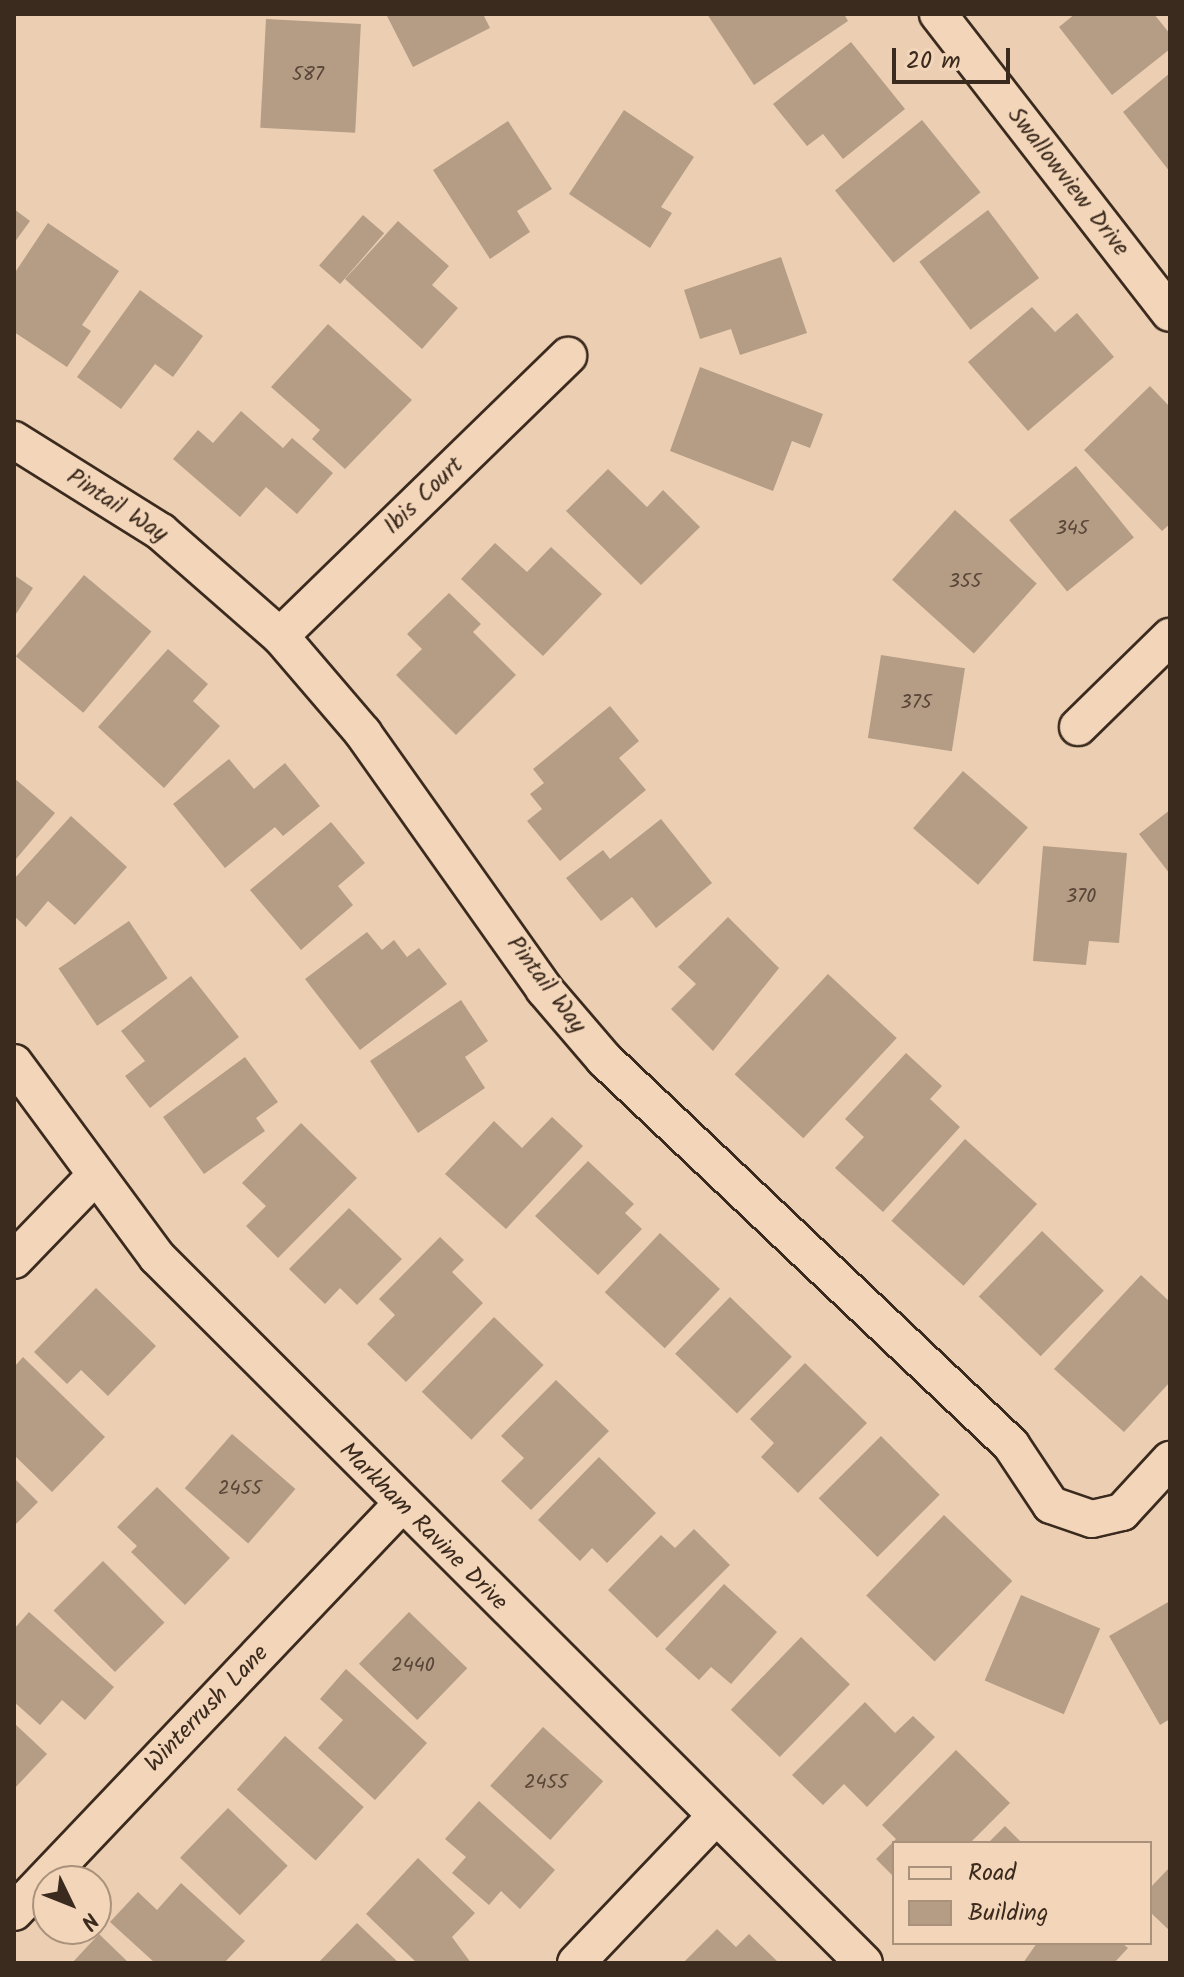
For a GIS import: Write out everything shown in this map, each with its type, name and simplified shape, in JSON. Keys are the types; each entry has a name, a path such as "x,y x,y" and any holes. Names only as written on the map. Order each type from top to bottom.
{"street":[{"name":"Swallowview Drive","path":"938,14 1170,313"},
{"name":"Ibis Court","path":"280,636 568,356"},
{"name":"Pintail Way","path":"14,440 161,532 280,636 363,733 544,989 604,1059 1011,1445 1051,1505 1092,1519 1122,1512 1170,1460"},
{"path":"1078,727 1170,637"},
{"name":"Markham Ravine Drive","path":"14,1063 157,1257 400,1506 864,1963"},
{"path":"14,1260 96,1175"},
{"name":"Winterrush Lane","path":"14,1912 400,1506"},
{"path":"576,1963 715,1817"}],"building":[{"path":"386,14 483,14 490,28 413,67"},
{"path":"707,14 844,14 848,21 754,85"},
{"path":"1075,14 1154,14 1170,34 1170,49 1112,95 1059,27"},
{"path":"266,19 361,24 355,133 260,128"},
{"path":"851,42 905,109 843,159 823,134 807,146 773,104"},
{"path":"1170,73 1170,172 1123,112"},
{"path":"624,110 694,157 661,207 672,213 650,248 569,194"},
{"path":"922,120 981,192 893,263 835,190"},
{"path":"508,121 552,189 517,211 530,232 490,259 433,170"},
{"path":"14,209 30,221 14,243"},
{"path":"988,210 1039,278 970,330 919,262"},
{"path":"363,215 384,233 340,284 319,266"},
{"path":"398,221 449,266 432,285 458,308 422,349 345,279"},
{"path":"48,223 119,271 82,325 91,331 67,367 14,332 14,274"},
{"path":"781,257 807,333 740,355 731,329 700,339 684,290"},
{"path":"140,290 203,336 173,377 155,364 121,409 77,377"},
{"path":"1032,307 1055,332 1077,313 1114,357 1028,431 968,362"},
{"path":"328,324 412,400 345,469 312,439 320,430 271,387"},
{"path":"700,367 823,414 810,448 792,441 773,491 670,451"},
{"path":"1150,386 1170,407 1170,524 1162,531 1084,450"},
{"path":"241,411 283,448 292,438 333,473 297,514 266,487 240,517 173,459 198,430 213,443"},
{"path":"1076,466 1134,537 1067,592 1009,520"},
{"path":"608,469 647,507 663,490 700,527 641,585 566,511"},
{"path":"955,510 1037,584 974,653 892,580"},
{"path":"495,543 527,572 551,547 602,594 543,656 461,579"},
{"path":"14,575 33,588 14,617"},
{"path":"84,575 151,632 83,713 16,656"},
{"path":"449,593 481,624 473,632 516,675 456,735 396,675 422,649 407,634"},
{"path":"168,649 208,684 193,701 220,726 164,788 98,727"},
{"path":"881,655 965,668 952,751 868,738"},
{"path":"610,706 639,741 619,758 646,790 560,861 527,821 542,809 530,794 544,783 533,769"},
{"path":"229,759 254,789 285,763 320,806 283,836 275,827 225,868 173,804"},
{"path":"963,771 1028,827 978,885 913,828"},
{"path":"14,778 55,813 16,859 14,858"},
{"path":"1170,810 1170,874 1139,834"},
{"path":"71,816 127,867 75,925 48,901 26,927 14,916 14,879"},
{"path":"661,819 712,883 656,928 632,897 601,921 566,878 603,850 610,859"},
{"path":"331,822 365,863 338,886 353,905 301,950 250,890"},
{"path":"1043,846 1127,853 1119,943 1089,941 1086,965 1033,961"},
{"path":"728,917 779,968 713,1051 671,1009 696,984 678,967"},
{"path":"129,921 168,978 97,1026 59,969"},
{"path":"367,932 382,950 394,940 407,957 419,948 447,984 360,1050 305,979"},
{"path":"828,974 897,1038 803,1138 735,1074"},
{"path":"191,976 239,1037 150,1108 125,1076 145,1061 121,1031"},
{"path":"461,1000 488,1041 465,1057 485,1088 418,1133 370,1061"},
{"path":"906,1053 942,1086 930,1099 960,1127 883,1212 835,1168 864,1137 845,1119"},
{"path":"245,1057 278,1102 256,1118 265,1131 204,1174 163,1117"},
{"path":"552,1117 583,1146 506,1229 445,1174 494,1121 522,1148"},
{"path":"301,1123 357,1178 278,1258 246,1226 266,1206 242,1183"},
{"path":"965,1139 1037,1204 963,1286 891,1221"},
{"path":"588,1161 634,1204 625,1213 642,1229 598,1275 535,1216"},
{"path":"349,1208 402,1259 357,1305 340,1288 325,1304 289,1269"},
{"path":"1042,1231 1104,1291 1041,1356 979,1296"},
{"path":"660,1233 720,1289 665,1348 605,1292"},
{"path":"440,1237 464,1260 452,1272 483,1303 406,1382 367,1344 395,1315 379,1299"},
{"path":"1141,1275 1170,1302 1170,1382 1124,1432 1054,1369"},
{"path":"96,1288 156,1346 108,1396 81,1370 67,1384 34,1352"},
{"path":"730,1297 792,1357 737,1414 675,1354"},
{"path":"494,1317 544,1365 471,1440 422,1392"},
{"path":"23,1357 105,1437 52,1492 14,1455 14,1367"},
{"path":"805,1363 867,1423 798,1493 761,1457 774,1443 750,1419"},
{"path":"556,1380 609,1431 531,1510 501,1481 524,1458 501,1436"},
{"path":"232,1434 295,1489 248,1543 185,1488"},
{"path":"881,1436 940,1495 877,1557 819,1498"},
{"path":"599,1457 656,1513 607,1563 592,1548 580,1561 538,1520"},
{"path":"14,1478 38,1502 14,1526"},
{"path":"157,1487 230,1558 185,1605 131,1552 137,1546 117,1527"},
{"path":"944,1515 1012,1581 935,1662 866,1596"},
{"path":"694,1529 730,1565 657,1638 608,1590 661,1535 675,1548"},
{"path":"103,1561 165,1623 115,1672 54,1610"},
{"path":"724,1584 777,1632 731,1684 711,1667 699,1680 665,1649"},
{"path":"1021,1595 1100,1629 1064,1714 985,1681"},
{"path":"1170,1601 1170,1719 1160,1725 1109,1636"},
{"path":"29,1612 114,1687 85,1720 62,1700 40,1725 14,1702 14,1629"},
{"path":"409,1612 467,1668 417,1720 359,1664"},
{"path":"801,1637 850,1684 780,1757 731,1710"},
{"path":"346,1669 427,1743 375,1800 318,1748 343,1720 320,1699"},
{"path":"865,1702 895,1733 913,1716 935,1737 867,1807 844,1784 823,1805 792,1775"},
{"path":"14,1723 47,1754 14,1789"},
{"path":"543,1727 603,1781 550,1840 490,1786"},
{"path":"285,1736 364,1807 316,1860 237,1790"},
{"path":"956,1750 1010,1803 972,1841 894,1841 896,1839 882,1825"},
{"path":"479,1801 555,1870 520,1909 501,1891 489,1905 452,1873 466,1857 445,1839"},
{"path":"228,1808 288,1866 240,1915 180,1858"},
{"path":"1005,1826 1020,1841 990,1841"},
{"path":"892,1843 892,1875 876,1859"},
{"path":"418,1858 475,1913 452,1937 471,1963 417,1963 366,1914"},
{"path":"1170,1867 1170,1931 1152,1914 1152,1886"},
{"path":"181,1883 245,1941 224,1963 155,1963 112,1924 112,1920 138,1892 157,1910"},
{"path":"357,1923 399,1963 318,1963"},
{"path":"717,1929 736,1947 749,1934 779,1963 683,1963"},
{"path":"89,1945 110,1945 129,1963 72,1963"},
{"path":"1036,1945 1124,1945 1128,1948 1114,1963 1023,1963"}]}
